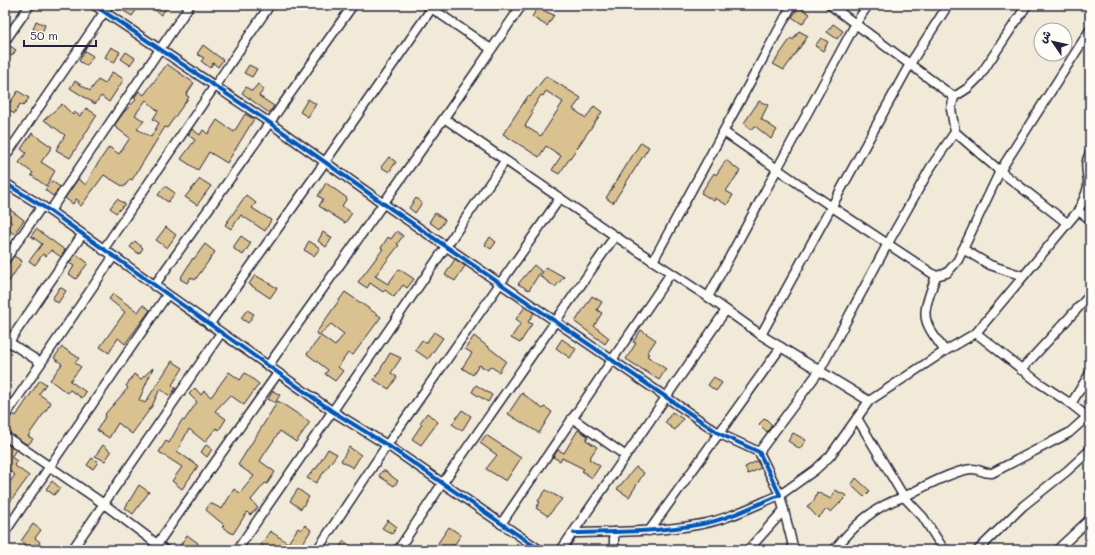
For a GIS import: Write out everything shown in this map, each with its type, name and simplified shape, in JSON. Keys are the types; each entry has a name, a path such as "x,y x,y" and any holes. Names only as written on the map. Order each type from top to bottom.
{"street":[{"path":"5,41 30,5"},
{"path":"94,5 270,123 446,247 556,320 720,434 759,452 780,495 795,550"},
{"path":"5,157 109,5"},
{"path":"50,211 190,5"},
{"path":"103,250 270,5"},
{"path":"154,286 353,5"},
{"path":"268,366 384,204 522,5"},
{"path":"653,260 792,5"},
{"path":"830,5 954,97"},
{"path":"708,297 856,23 868,5"},
{"path":"762,335 910,64 948,5"},
{"path":"1027,5 979,77 968,88 954,97 951,109 955,132 1000,171 1067,223"},
{"path":"209,325 326,162 431,6 491,49"},
{"path":"724,132 887,245 936,276 947,273 954,267 1000,171 1090,30"},
{"path":"444,118 762,335 868,401"},
{"path":"759,452 820,370 931,167 955,132"},
{"path":"574,533 649,531 703,524 725,518 780,495 815,470 830,456 868,401 945,351 976,333 1078,211 1089,184 1085,165 1090,153"},
{"path":"238,550 332,411 506,161"},
{"path":"5,182 50,211 332,411 387,445 540,550"},
{"path":"317,550 387,445 502,284 560,198"},
{"path":"5,260 42,206"},
{"path":"1078,211 1090,219"},
{"path":"41,363 7,340 82,235"},
{"path":"398,550 442,484 615,236"},
{"path":"963,249 990,265 1023,276"},
{"path":"5,416 113,257"},
{"path":"501,524 611,359 671,273"},
{"path":"936,276 926,310 925,320 928,328 945,351"},
{"path":"5,532 167,295"},
{"path":"1021,370 1090,295"},
{"path":"562,550 726,310"},
{"path":"72,550 221,333"},
{"path":"834,550 861,520 890,501 904,497 945,478 969,469 992,473 1069,432 1089,418 1072,404 1021,370 976,333"},
{"path":"649,531 781,347"},
{"path":"155,548 278,373"},
{"path":"1072,404 1090,373"},
{"path":"572,418 626,456"},
{"path":"857,418 904,497 923,517 944,550"},
{"path":"5,436 104,504 155,548 165,550"},
{"path":"978,550 1022,506 1090,450"},
{"path":"748,550 784,510"},
{"path":"1057,550 1090,519"},
{"path":"614,532 614,550"}],"building":[{"path":"114,5 140,5 132,16"},
{"path":"149,5 169,5 161,15"},
{"path":"799,7 810,14 802,24 792,17"},
{"path":"537,8 554,15 547,26 532,17"},
{"path":"36,21 45,25 42,33 33,29"},
{"path":"833,24 843,31 837,39 827,32"},
{"path":"799,31 808,36 784,70 773,64 791,38 793,40"},
{"path":"821,38 828,42 823,51 815,46"},
{"path":"9,45 16,50 12,56 5,51"},
{"path":"203,45 223,60 218,67 213,63 210,68 201,61 204,58 197,54"},
{"path":"111,47 120,52 114,63 105,57"},
{"path":"85,51 93,56 87,66 79,61"},
{"path":"126,52 135,58 130,65 121,59"},
{"path":"167,64 194,83 186,95 189,97 167,128 165,127 132,180 130,179 124,187 104,175 81,206 78,204 79,201 76,199 73,204 65,198 78,179 86,185 94,169 109,147 119,154 130,138 114,126 124,112 136,100 134,98 139,91 144,95","holes":["146,100 158,111 153,119 159,123 151,137 137,129 144,121 135,115"]},
{"path":"249,65 257,69 252,77 244,73"},
{"path":"112,72 124,79 109,102 101,96 95,104 70,88 75,81 90,91 98,80 105,84"},
{"path":"546,76 581,98 573,109 586,118 594,106 602,112 559,174 552,170 561,156 546,146 539,157 503,134 528,96 530,97","holes":["546,91 563,102 541,136 525,126 533,113 531,111 541,95 543,96"]},
{"path":"258,84 264,89 259,96 274,106 269,113 242,93 246,87 252,91"},
{"path":"18,91 29,98 23,106 20,104 14,114 7,107"},
{"path":"308,99 316,104 308,117 300,112"},
{"path":"759,101 768,105 761,119 777,130 771,139 755,126 752,130 744,123"},
{"path":"62,104 73,115 74,112 80,116 86,108 97,115 70,158 56,150 65,135 44,120"},
{"path":"245,114 254,119 227,163 209,152 198,170 181,159 195,140 188,135 192,129 200,135 203,130 208,134 217,120 234,132"},
{"path":"32,133 52,147 41,162 55,171 46,186 31,175 33,173 19,163 26,153 21,149"},
{"path":"641,142 649,147 613,203 606,198"},
{"path":"389,157 396,162 389,172 381,167"},
{"path":"726,160 740,171 726,191 733,195 727,205 715,198 714,201 701,193 714,173 716,175"},
{"path":"200,179 211,186 197,205 185,197"},
{"path":"52,181 60,187 53,196 45,190"},
{"path":"326,183 347,198 342,206 352,213 345,223 319,206 323,199 318,196"},
{"path":"165,186 175,193 168,202 158,195"},
{"path":"246,195 256,203 252,208 271,220 265,231 241,215 231,229 225,225"},
{"path":"416,198 422,203 415,213 409,208"},
{"path":"117,199 125,204 116,213 110,208"},
{"path":"5,206 24,220 14,234 8,229 12,223 5,217"},
{"path":"435,213 445,220 439,229 429,222"},
{"path":"166,227 176,235 167,248 156,240"},
{"path":"36,229 65,250 61,257 51,250 46,256 43,254 35,265 29,261 42,244 31,236"},
{"path":"397,231 403,236 397,244 399,245 375,276 388,284 399,269 414,279 407,288 403,285 394,297 385,290 383,292 370,283 367,288 358,282 383,249 381,248 388,237 391,239"},
{"path":"323,232 332,238 326,247 318,241"},
{"path":"241,236 251,243 243,255 234,249 234,246"},
{"path":"490,237 496,242 491,249 485,245"},
{"path":"135,241 143,248 139,254 130,247"},
{"path":"309,241 320,248 314,256 304,250"},
{"path":"205,244 215,252 195,280 191,277 187,283 180,279 193,258 194,259"},
{"path":"76,254 88,263 76,279 69,274 74,266 69,263"},
{"path":"14,256 22,261 5,288 5,265 9,263"},
{"path":"455,259 465,266 455,281 445,275"},
{"path":"534,265 541,271 529,290 518,284"},
{"path":"546,267 564,277 555,287 540,276"},
{"path":"255,275 277,288 270,298 249,284"},
{"path":"60,287 66,291 58,303 52,299"},
{"path":"345,292 381,317 353,355 348,353 338,367 343,371 335,381 325,374 328,370 307,354 321,336 335,346 344,334 331,324 319,335 316,333"},
{"path":"113,294 138,312 143,305 150,310 125,344 118,338 109,353 100,347 125,312 109,299"},
{"path":"592,296 602,302 597,310 602,313 594,326 609,338 605,344 575,322"},
{"path":"525,307 534,313 528,322 532,324 520,343 511,338 521,323 516,319"},
{"path":"247,310 254,314 248,323 241,318"},
{"path":"641,330 656,340 647,353 649,354 647,356 666,369 659,380 626,359 636,343 633,342"},
{"path":"434,332 443,338 428,359 415,350 422,340 426,343"},
{"path":"474,336 506,361 499,372 490,366 488,370 479,365 473,375 462,368 472,353 465,349"},
{"path":"562,339 576,349 570,358 556,348"},
{"path":"62,347 79,358 75,363 81,367 70,381 86,392 82,398 70,390 67,393 50,380 62,364 54,358"},
{"path":"390,353 401,358 391,373 397,377 389,389 374,380"},
{"path":"172,361 183,368 172,385 176,388 170,396 160,389 152,406 132,434 118,423 109,438 97,430 106,415 105,414 128,388 126,386 134,374 141,379 153,368 139,400 145,403"},
{"path":"229,372 240,380 245,373 259,384 244,405 230,395 215,411 226,419 219,430 216,428 205,442 189,429 177,451 198,466 182,489 172,481 182,467 159,452 166,441 169,443 182,420 184,421 197,402 189,394 195,388 201,395 204,391 211,397"},
{"path":"714,377 722,383 716,391 708,385"},
{"path":"40,380 46,384 39,394 51,403 28,436 33,439 28,445 5,431 5,424 13,414 16,416"},
{"path":"476,385 492,395 488,402 472,392"},
{"path":"273,391 280,395 275,403 268,399"},
{"path":"522,393 543,409 545,407 552,412 539,433 508,414"},
{"path":"278,401 310,422 296,442 280,431 260,461 275,472 267,484 265,483 251,500 258,508 250,515 247,512 233,534 222,527 224,525 206,510 210,503 222,509 234,489 240,493 254,476 238,465"},
{"path":"462,410 471,416 462,431 452,424"},
{"path":"672,412 683,419 675,430 665,423"},
{"path":"427,413 438,422 421,445 412,439"},
{"path":"765,418 772,425 767,432 759,424"},
{"path":"578,430 588,436 586,440 597,447 589,459 600,466 592,478 582,471 584,469 562,458 560,461 553,457 558,450 564,453"},
{"path":"793,433 806,440 800,449 788,441"},
{"path":"486,435 521,458 506,481 486,469 497,455 480,443"},
{"path":"5,443 16,450 11,457 17,461 14,465 29,476 5,509 5,488 15,475 5,468"},
{"path":"103,445 111,452 105,461 95,456"},
{"path":"206,445 212,449 207,457 201,452"},
{"path":"349,447 361,455 353,468 341,461"},
{"path":"328,449 337,454 316,483 307,478 315,468 316,469"},
{"path":"92,458 98,462 93,469 87,465"},
{"path":"757,461 761,468 748,474 745,467"},
{"path":"636,467 644,473 629,497 617,489"},
{"path":"382,471 385,471 398,481 394,486 379,476"},
{"path":"856,478 870,491 864,497 851,485"},
{"path":"52,481 60,488 54,495 46,489"},
{"path":"139,485 149,492 133,514 125,508"},
{"path":"298,489 309,497 301,509 290,501"},
{"path":"546,490 562,499 548,516 536,508 540,502 538,501"},
{"path":"835,490 847,496 831,512 827,509 818,518 807,506 814,501 817,492 831,499"},
{"path":"388,520 397,527 392,534 382,528"},
{"path":"33,524 41,530 35,538 40,542 35,550 20,550 25,544 21,541"},
{"path":"305,525 311,530 299,550 269,550 261,545 270,531 288,543 298,528 301,530"},
{"path":"449,527 461,535 451,550 448,550 438,543"},
{"path":"187,535 198,543 195,550 177,550"},
{"path":"344,541 356,550 337,550"}],"cycle path":[{"path":"94,5 270,123 384,204 720,434 759,452 780,495 712,522 686,527 622,532 574,533"},
{"path":"5,183 50,211 332,411 387,445 540,550"}]}
